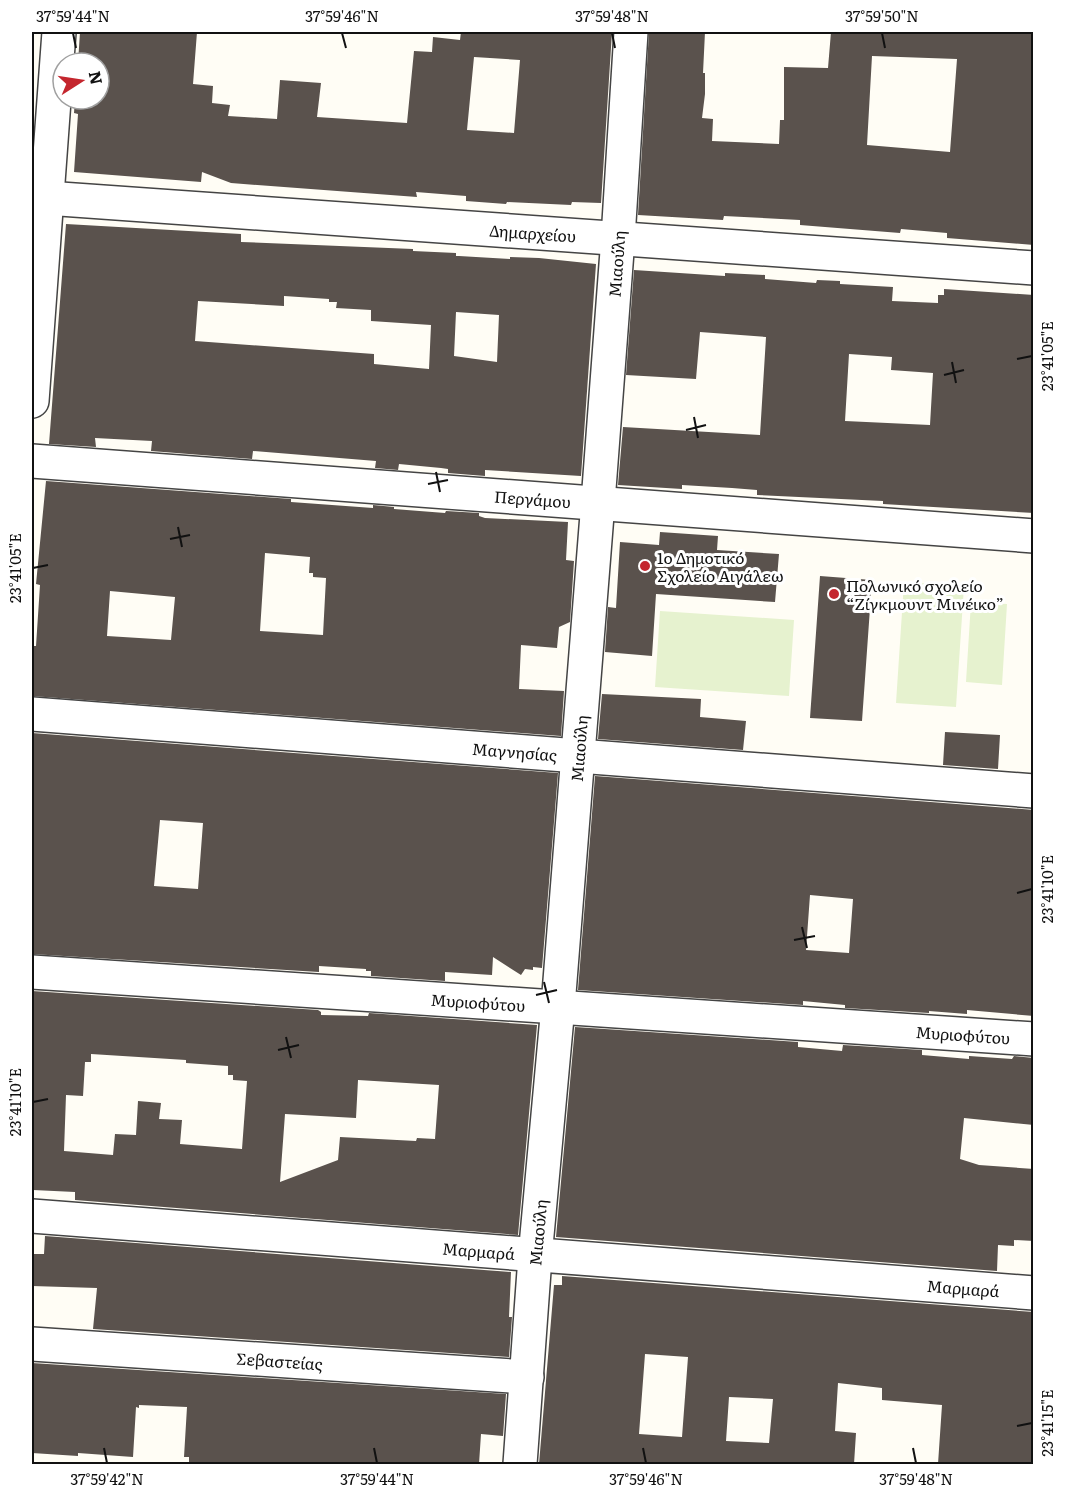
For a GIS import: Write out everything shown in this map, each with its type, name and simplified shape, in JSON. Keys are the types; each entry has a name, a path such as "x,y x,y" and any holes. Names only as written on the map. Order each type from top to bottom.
{"street":[{"path":"32,401 39,198 58,32"},
{"name":"Μιαούλη","path":"520,1464 598,502 631,32"},
{"name":"Δημαρχείου","path":"39,198 1034,268"},
{"name":"Περγάμου","path":"32,461 1034,536"},
{"name":"Μαγνησίας","path":"32,714 1034,791"},
{"name":"Μυριοφύτου","path":"32,972 1034,1039"},
{"name":"Μαρμαρά","path":"32,1216 535,1257 1034,1293"},
{"name":"Σεβαστείας","path":"32,1344 526,1377"}],"green space":[{"path":"904,582 964,586 956,707 896,703"},
{"path":"971,602 1007,604 1002,685 966,682"},
{"path":"660,611 794,620 789,696 655,687"}],"building":[{"path":"80,32 197,32 193,84 213,86 212,103 230,105 228,116 277,119 280,80 321,83 317,117 407,123 414,51 432,52 433,37 460,40 461,32 612,32 601,203 572,202 571,205 507,202 506,204 466,201 466,196 416,192 417,197 231,183 202,172 201,182 74,172 78,114 74,111 111,111 111,51 79,51","holes":["474,57 520,60 514,133 467,130"]},
{"path":"649,32 705,32 703,73 705,73 705,94 702,118 713,119 712,141 779,144 780,120 784,120 784,67 828,68 831,32 1034,32 1034,245 947,238 947,233 901,229 900,233 800,225 800,220 724,216 723,220 638,215","holes":["872,56 957,59 950,152 867,145"]},
{"path":"66,224 241,234 241,242 413,249 413,251 456,253 456,256 539,258 596,264 581,476 485,470 485,476 448,473 448,469 399,464 398,470 375,468 376,461 253,451 252,459 151,451 152,441 95,438 96,447 49,444","holes":["284,296 329,299 329,302 337,302 336,308 371,310 371,321 431,325 429,369 374,364 374,354 195,341 198,301 284,306","456,312 499,315 497,362 454,356"]},
{"path":"634,270 725,276 725,273 765,275 765,279 816,283 817,280 840,281 840,284 893,287 892,301 938,303 938,295 944,295 944,289 1034,295 1034,513 883,504 883,501 757,495 757,490 732,488 682,485 682,489 618,485 623,427 760,435 766,337 700,332 696,379 626,375","holes":["849,354 892,357 891,370 933,373 930,425 845,421"]},
{"path":"46,481 291,499 291,502 373,508 373,505 445,513 446,511 479,513 479,516 485,518 568,522 566,560 574,561 570,622 559,627 557,648 521,645 519,689 564,691 561,736 32,696 33,646 36,646 40,585 36,584","holes":["265,553 310,557 309,573 313,573 313,577 326,578 323,635 260,631","110,591 175,597 171,640 107,636"]},
{"path":"660,532 718,536 717,550 779,554 775,602 656,594 652,656 605,652 608,607 616,608 620,542 659,545"},
{"path":"820,576 872,580 862,721 810,718"},
{"path":"602,694 701,699 700,717 746,721 743,750 598,739"},
{"path":"945,732 1000,735 998,769 943,765"},
{"path":"32,733 558,773 542,968 525,969 521,975 493,957 492,975 445,972 445,981 371,976 371,971 366,971 366,969 319,966 319,972 32,954","holes":["160,820 203,823 198,889 154,886"]},
{"path":"595,776 1034,810 1034,1016 967,1010 967,1014 929,1011 929,1013 845,1008 845,1005 803,1001 803,1005 578,990","holes":["810,895 853,899 849,953 806,950"]},
{"path":"32,991 318,1010 321,1015 368,1016 369,1013 537,1025 518,1235 75,1200 75,1192 33,1190","holes":["91,1054 186,1060 186,1063 228,1066 228,1075 233,1075 233,1080 247,1081 242,1149 180,1144 182,1120 159,1119 161,1103 138,1101 136,1135 115,1134 113,1155 64,1151 66,1095 83,1096 85,1062 91,1062","358,1080 439,1085 435,1139 417,1138 416,1141 340,1137 338,1160 280,1182 285,1114 356,1118"]},
{"path":"575,1027 798,1042 798,1047 842,1051 843,1045 922,1050 922,1055 969,1059 969,1056 1034,1058 1034,1125 964,1118 960,1159 979,1165 1034,1169 1034,1241 1014,1240 1014,1246 998,1245 997,1271 556,1237"},
{"path":"45,1236 511,1272 509,1317 512,1317 509,1357 93,1329 97,1288 32,1286 32,1254 44,1254"},
{"path":"562,1276 1034,1312 1034,1464 938,1464 942,1405 882,1400 882,1388 838,1383 835,1431 856,1433 854,1464 539,1464 554,1285 562,1285","holes":["645,1354 688,1357 682,1437 639,1434","729,1397 773,1399 769,1443 726,1441"]},
{"path":"32,1363 506,1394 503,1436 481,1434 479,1464 189,1462 189,1457 184,1457 187,1407 139,1405 139,1408 136,1407 133,1457 78,1453 78,1456 32,1453"}],"place":[{"name":"1ο Δημοτικό Σχολείο Αιγάλεω","path":"645,566"},
{"name":"Πολωνικό σχολείο “Ζίγκμουντ Μινέικο”","path":"834,594"}]}
